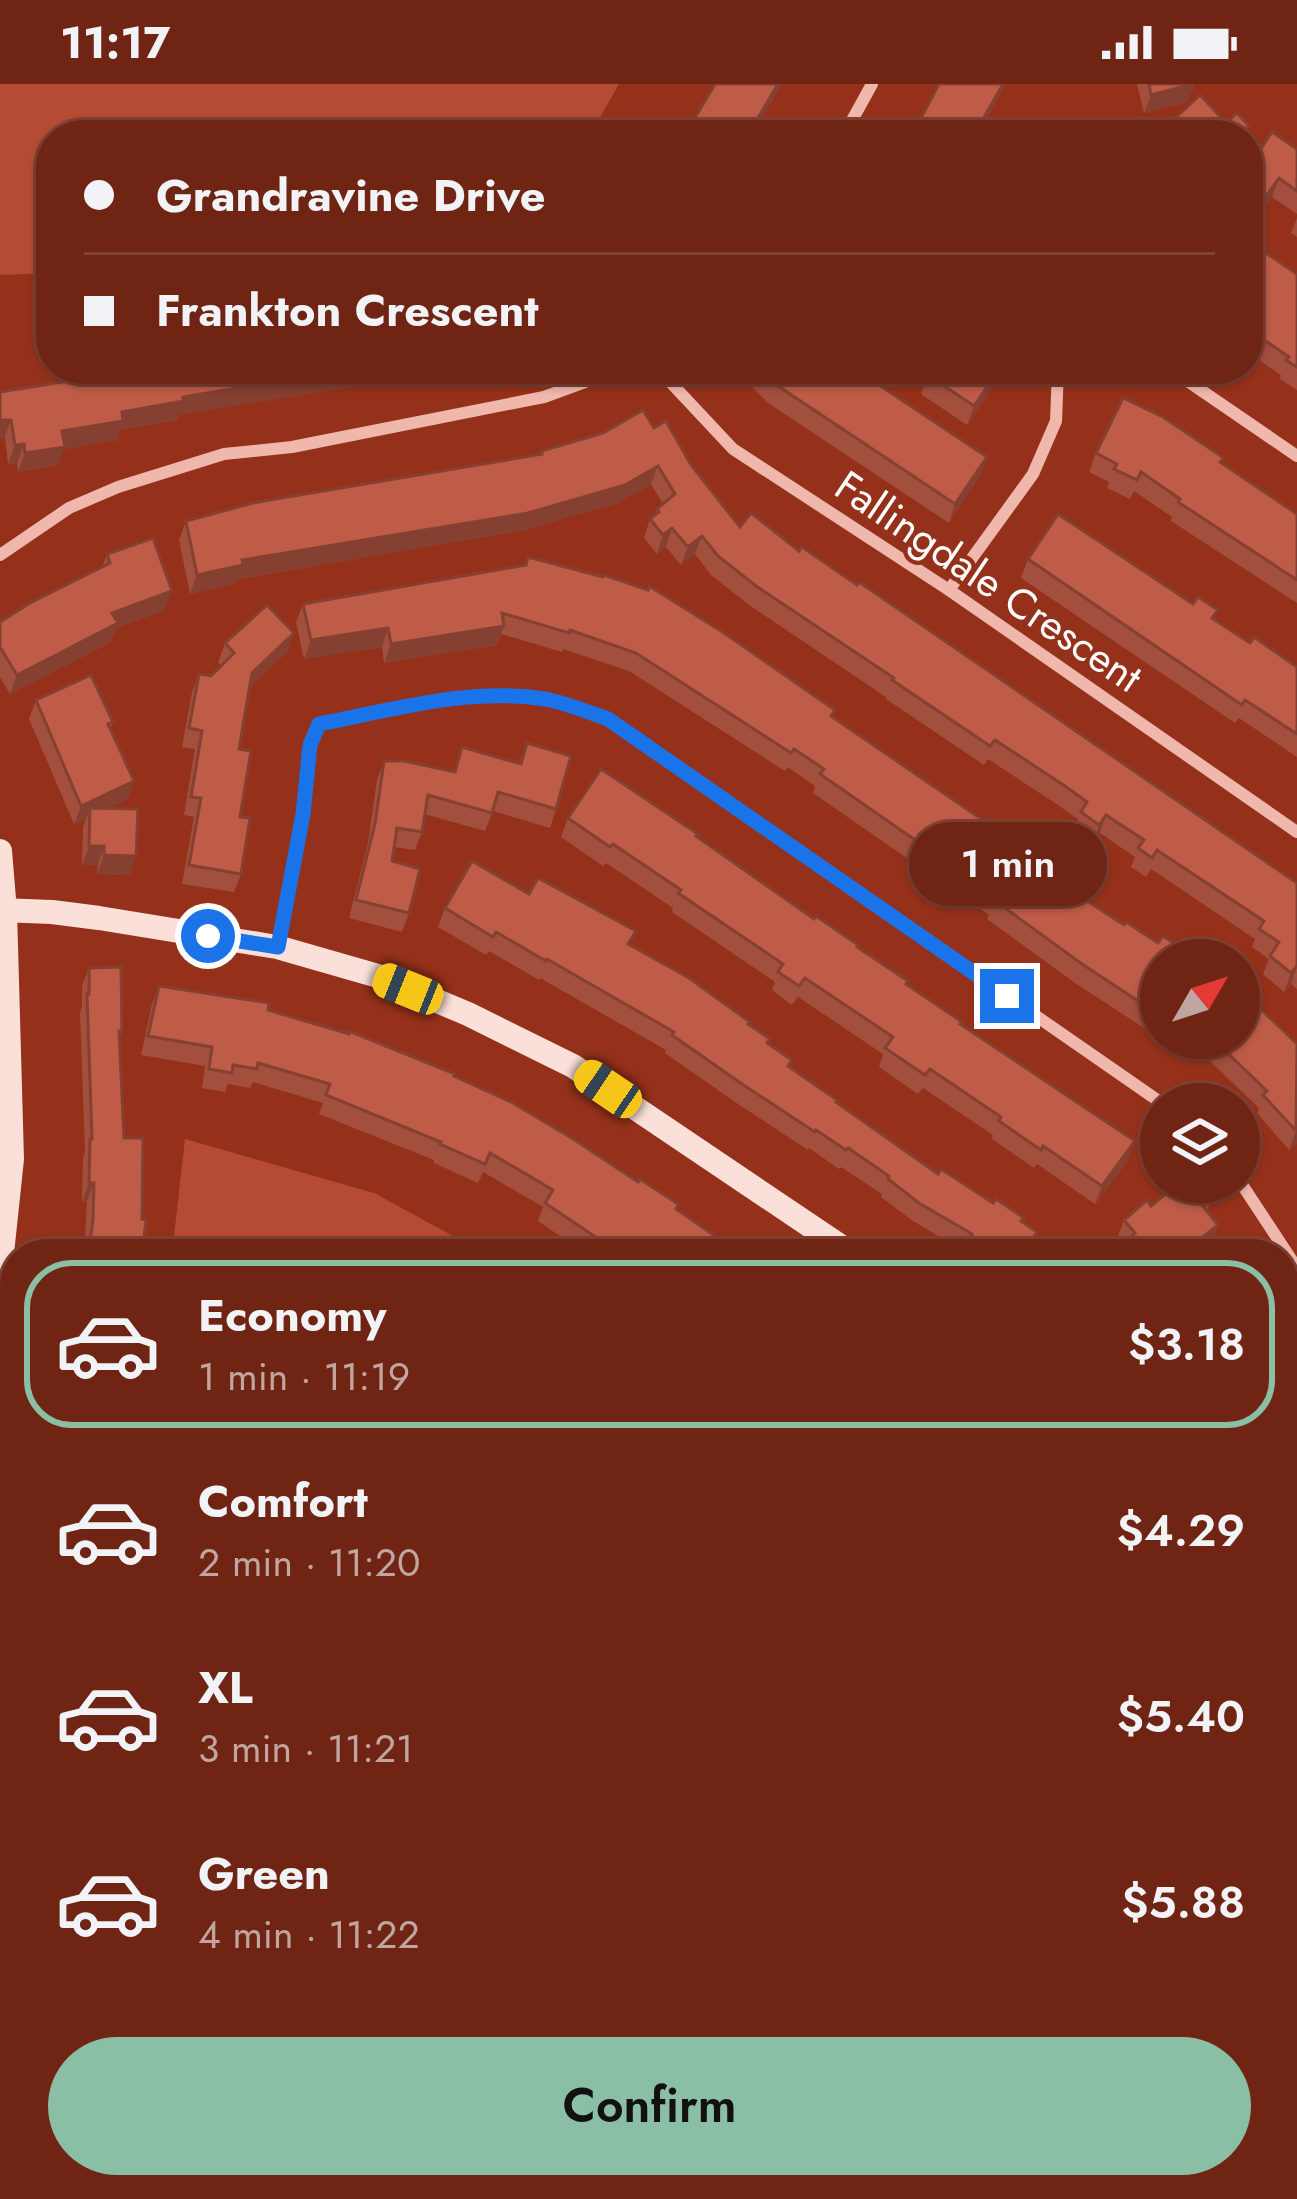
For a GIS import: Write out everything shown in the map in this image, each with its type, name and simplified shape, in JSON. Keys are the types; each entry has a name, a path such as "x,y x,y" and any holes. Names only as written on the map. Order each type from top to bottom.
{"street":[{"path":"852,120 872,84"},
{"path":"0,555 69,508 118,487 224,454 292,448 544,397 580,384"},
{"name":"Fallingdale Crescent","path":"672,384 734,449 950,590 1297,832"},
{"path":"950,590 1033,474 1056,421 1057,384"},
{"path":"1191,384 1297,456"},
{"path":"278,947 303,814 310,745 319,724 466,697 545,699 608,719 1140,1088"},
{"path":"0,851 12,1159 4,1239"},
{"path":"3,911 99,918 278,947 378,976 573,1066 830,1239"},
{"path":"1253,1203 1275,1239"}],"shaded area":[{"path":"0,84 619,84 599,120 36,120 36,274 0,275"},
{"path":"185,1139 374,1193 458,1239 174,1239"}],"building":[{"path":"715,84 778,84 757,120 694,120"},
{"path":"939,84 1003,84 983,120 920,120"},
{"path":"1149,84 1193,84 1151,95"},
{"path":"1200,95 1223,120 1173,120"},
{"path":"1272,132 1297,149 1297,191 1279,178 1267,195 1263,192 1263,146"},
{"path":"1263,251 1297,274 1297,367 1286,360 1289,357 1263,339"},
{"path":"50,384 261,384 122,412 123,421 62,431 65,447 25,453 24,444 15,445 11,420 0,420 0,392"},
{"path":"775,384 878,384 987,457 955,504"},
{"path":"941,384 989,384 974,406"},
{"path":"1123,398 1163,417 1297,514 1297,580 1178,502 1141,472 1137,480 1096,453"},
{"path":"643,410 654,428 666,421 691,465 740,527 751,513 799,551 802,547 857,585 859,582 1297,883 1297,966 1291,973 1270,956 1279,942 1259,929 1264,921 1157,850 1152,858 1138,848 1144,840 1106,815 1099,825 1081,812 1087,802 995,740 990,746 892,680 756,586 718,556 702,536 688,547 672,528 663,535 650,519 675,494 658,466 625,485 528,513 242,560 243,565 197,575 186,521 253,503 542,454 603,433"},
{"path":"1058,514 1193,604 1198,597 1218,610 1212,618 1250,643 1254,637 1297,667 1297,734 1245,700 1242,705 1028,559"},
{"path":"153,538 172,591 112,613 118,623 17,675 0,647 0,622 110,563 107,554"},
{"path":"528,557 648,590 649,586 835,710 831,716 1012,840 1009,844 1061,884 1152,939 1140,939 1140,1002 820,774 824,769 794,749 791,753 636,653 502,613 504,626 391,644 388,628 311,640 303,604 526,565"},
{"path":"267,605 294,633 252,673 239,749 251,751 240,817 250,818 241,874 189,865 201,798 191,797 202,731 189,728 199,674 211,676 234,653 225,643"},
{"path":"91,675 134,781 81,806 36,700"},
{"path":"527,743 571,756 556,809 498,792 492,813 428,795 422,832 397,828 392,861 420,869 409,913 356,900 375,824 384,761 455,772 462,747 521,764"},
{"path":"601,769 858,945 960,1024 1135,1141 1102,1186 1043,1146 1041,1150 930,1069 925,1075 885,1048 893,1037 805,978 799,986 778,972 783,964 678,893 681,890 568,818"},
{"path":"90,808 138,809 136,856 104,855 104,846 89,846"},
{"path":"472,861 529,894 538,878 636,931 628,944 689,978 750,1022 770,1039 767,1043 792,1060 788,1066 938,1174 941,1169 993,1203 996,1199 1037,1232 1032,1239 975,1239 848,1148 742,1084 674,1032 547,959 496,932 493,937 445,908"},
{"path":"121,967 124,1138 143,1138 144,1239 90,1239 94,1183 89,1183 89,968"},
{"path":"159,986 269,1003 268,1010 349,1031 511,1102 638,1182 640,1179 719,1239 599,1239 545,1203 553,1190 490,1153 485,1164 326,1095 330,1084 258,1063 257,1069 233,1065 232,1073 209,1069 212,1047 148,1036"},
{"path":"1260,1008 1297,1044 1296,1131 1263,1095 1267,1091 1234,1059 1260,1059"},
{"path":"1149,1203 1204,1203 1218,1225 1200,1239 1129,1239 1135,1233 1124,1220"}],"route":[{"path":"208,936 278,947 303,814 310,745 319,724 466,697 545,699 608,719 1007,996"}]}
